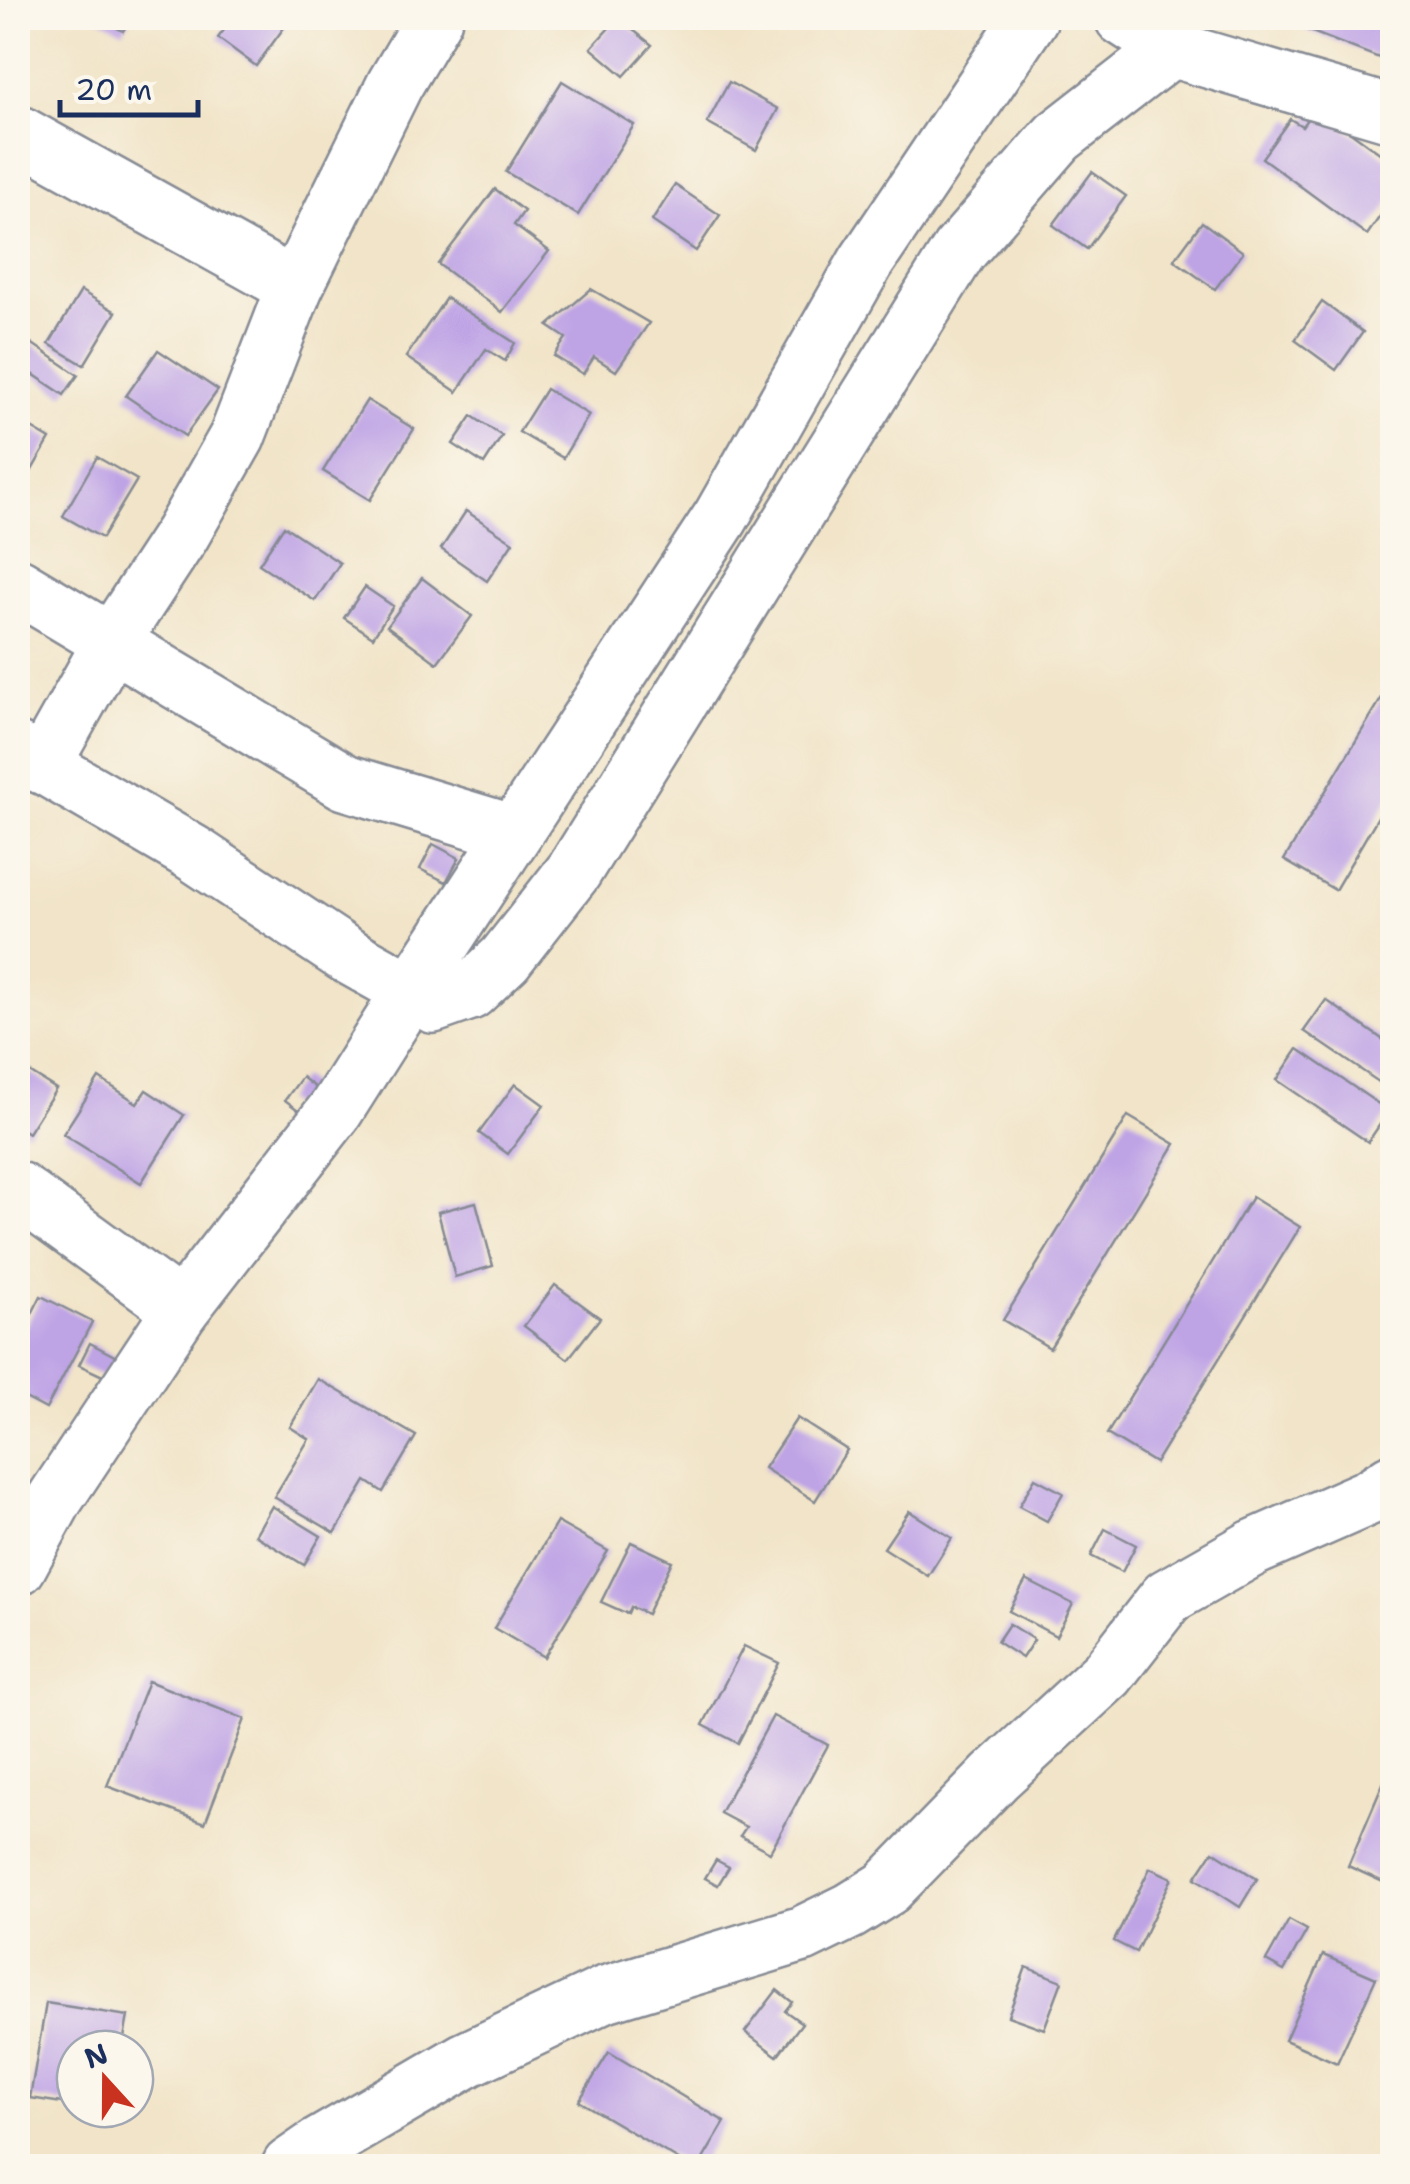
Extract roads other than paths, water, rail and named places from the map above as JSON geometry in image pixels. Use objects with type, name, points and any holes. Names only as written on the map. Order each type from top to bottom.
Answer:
[{"type":"street","points":[[434,18],[395,84],[295,287],[236,437],[182,534],[30,758],[193,853],[345,954],[433,1005],[470,992],[505,959],[574,871],[958,251],[1058,137],[1171,49]]},
{"type":"street","points":[[18,1567],[36,1487],[336,1110],[721,517],[866,262],[1030,18]]},
{"type":"street","points":[[1122,18],[1171,49],[1392,114]]},
{"type":"street","points":[[18,134],[295,287]]},
{"type":"street","points":[[18,586],[345,782],[514,832]]},
{"type":"street","points":[[18,1190],[181,1309]]},
{"type":"street","points":[[290,2166],[466,2060],[605,1994],[804,1934],[850,1911],[887,1888],[994,1777],[1107,1674],[1167,1598],[1253,1548],[1369,1497],[1392,1482]]}]
